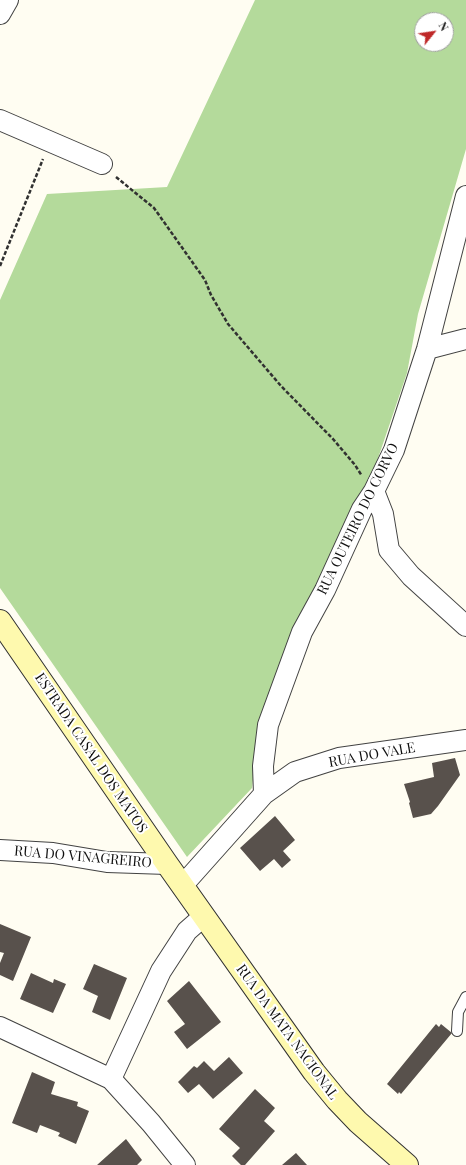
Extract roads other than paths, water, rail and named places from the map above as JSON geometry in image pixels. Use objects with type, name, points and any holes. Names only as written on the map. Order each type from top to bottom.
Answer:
[{"type":"street","points":[[0,14],[8,0]]},
{"type":"street","points":[[0,120],[102,164]]},
{"type":"street","name":"RUA OUTEIRO DO CORVO","points":[[264,794],[263,766],[268,725],[302,632],[325,590],[362,509],[374,491],[394,450],[426,348],[466,196]]},
{"type":"street","points":[[426,348],[466,339]]},
{"type":"street","points":[[374,491],[383,514],[389,550],[411,576],[466,626]]},
{"type":"street","name":"ESTRADA CASAL DOS MATOS","points":[[0,621],[182,886]]},
{"type":"street","name":"RUA DO VALE","points":[[182,886],[264,794],[295,772],[340,758],[466,740]]},
{"type":"street","name":"RUA DO VINAGREIRO","points":[[0,850],[53,853],[107,862],[167,864]]},
{"type":"street","name":"RUA DA MATA NACIONAL","points":[[182,886],[310,1066],[337,1100],[377,1140],[407,1165]]},
{"type":"street","points":[[111,1079],[161,971],[187,931],[204,916]]},
{"type":"street","points":[[0,1027],[111,1079],[151,1123],[185,1165]]},
{"type":"lane","points":[[456,1030],[458,1012],[466,997]]}]
